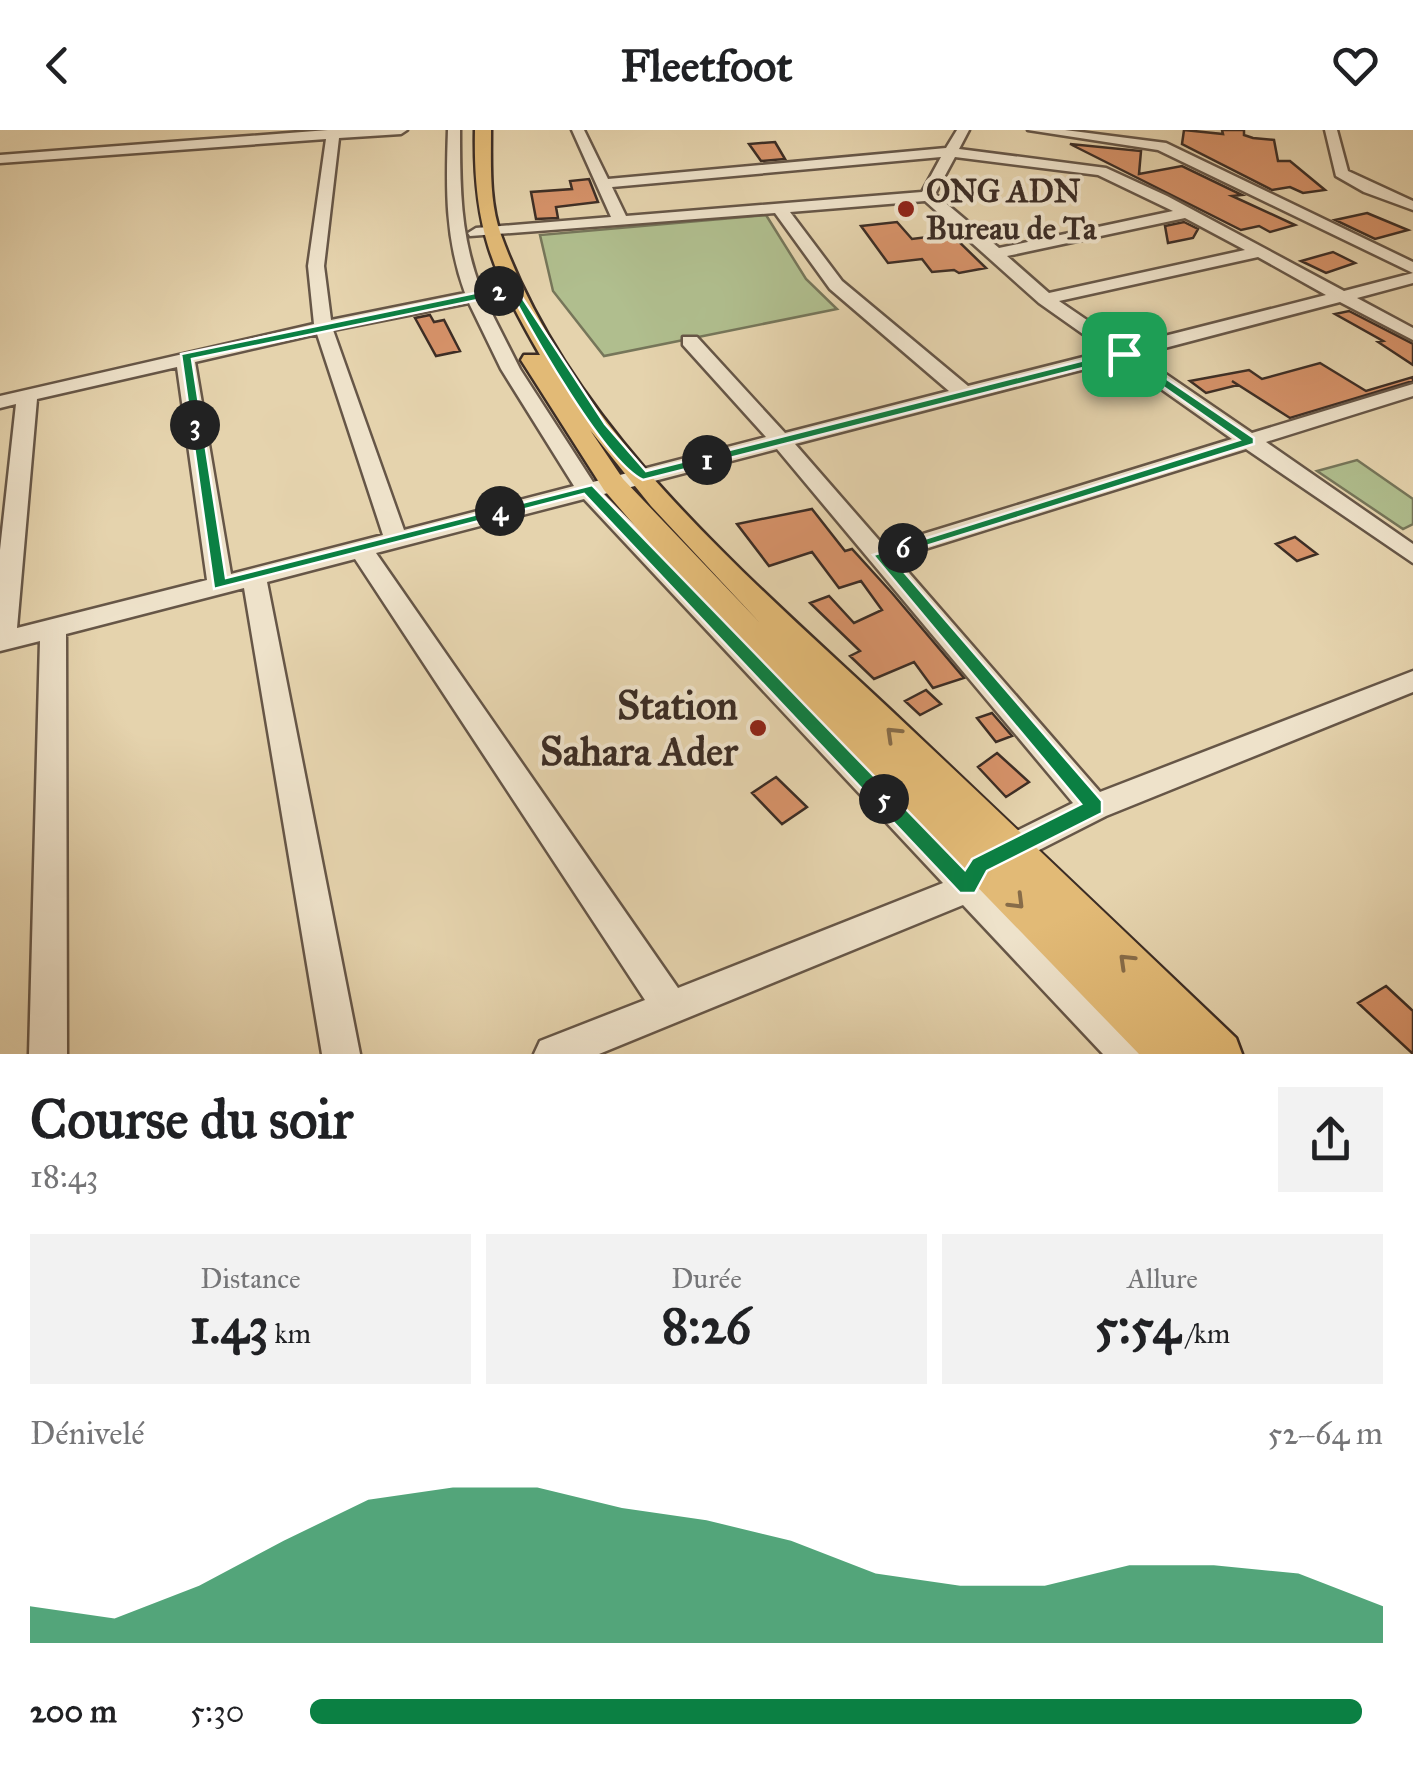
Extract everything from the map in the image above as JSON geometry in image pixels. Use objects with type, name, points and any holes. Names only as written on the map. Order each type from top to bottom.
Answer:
[{"type":"main road","points":[[470,130],[468,180],[495,292],[533,343],[577,434],[615,483],[704,586],[973,876],[1156,1038],[1220,1054]]},
{"type":"main road","points":[[483,130],[483,233]]},
{"type":"main road","points":[[615,483],[727,572],[1011,849],[1156,1038]]},
{"type":"street","points":[[0,159],[401,130]]},
{"type":"street","points":[[454,130],[456,235],[495,292],[536,411],[615,483]]},
{"type":"street","points":[[578,130],[621,222]]},
{"type":"street","points":[[927,196],[962,130]]},
{"type":"street","points":[[1038,130],[1162,138],[1413,268]]},
{"type":"street","points":[[1331,130],[1341,173],[1413,206]]},
{"type":"street","points":[[334,132],[316,266],[323,326],[396,538]]},
{"type":"street","points":[[51,155],[62,142]]},
{"type":"street","points":[[603,184],[951,152],[1101,171],[1413,335]]},
{"type":"street","points":[[483,233],[927,196],[938,201],[1045,299],[1249,441],[1408,545]]},
{"type":"street","points":[[780,209],[836,284],[965,394]]},
{"type":"street","points":[[994,254],[1186,213]]},
{"type":"street","points":[[1045,299],[1260,252]]},
{"type":"street","points":[[27,395],[1,642],[1413,278]]},
{"type":"street","points":[[0,402],[323,326],[495,292]]},
{"type":"street","points":[[690,341],[782,442],[1095,807]]},
{"type":"street","points":[[185,357],[220,585]]},
{"type":"street","points":[[880,555],[1413,390]]},
{"type":"street","points":[[360,548],[670,1007]]},
{"type":"street","points":[[254,576],[340,1054]]},
{"type":"street","points":[[48,1054],[53,628]]},
{"type":"street","points":[[553,1054],[937,903],[1011,849],[1095,807],[1413,681]]},
{"type":"green space","points":[[766,215],[806,279],[837,309],[604,356],[553,291],[540,235]]},
{"type":"green space","points":[[1357,460],[1413,499],[1413,524],[1403,529],[1317,471]]},
{"type":"building","points":[[1184,130],[1223,134],[1222,130],[1244,130],[1244,135],[1253,138],[1274,140],[1278,161],[1290,161],[1325,190],[1272,190],[1182,144]]},
{"type":"building","points":[[775,142],[785,159],[761,161],[749,144]]},
{"type":"building","points":[[1070,144],[1141,151],[1139,174],[1182,166],[1242,195],[1232,196],[1295,225],[1270,232],[1259,226],[1241,230]]},
{"type":"building","points":[[589,179],[598,202],[556,207],[558,218],[536,219],[531,192],[572,189],[570,181]]},
{"type":"building","points":[[1367,213],[1408,230],[1375,239],[1335,220]]},
{"type":"building","points":[[897,222],[912,239],[951,234],[986,268],[932,272],[922,259],[888,263],[861,226]]},
{"type":"building","points":[[1184,222],[1198,229],[1193,238],[1168,243],[1165,226]]},
{"type":"building","points":[[1333,252],[1355,263],[1326,273],[1301,261]]},
{"type":"building","points":[[1349,311],[1413,344],[1413,365],[1378,342],[1383,341],[1335,314]]},
{"type":"building","points":[[430,315],[434,322],[444,320],[460,351],[436,356],[415,318]]},
{"type":"building","points":[[1320,363],[1366,391],[1413,377],[1413,381],[1290,418],[1232,381],[1238,385],[1206,393],[1190,381],[1249,370],[1262,379]]},
{"type":"building","points":[[812,509],[845,551],[852,549],[964,678],[933,688],[914,662],[874,679],[850,656],[860,651],[810,603],[829,596],[854,623],[882,610],[861,581],[839,588],[812,552],[769,566],[737,524]]},
{"type":"building","points":[[1295,537],[1317,554],[1297,561],[1276,544]]},
{"type":"building","points":[[926,690],[941,704],[920,715],[905,701]]},
{"type":"building","points":[[992,713],[1012,736],[996,742],[977,718]]},
{"type":"building","points":[[997,753],[1029,782],[1006,797],[978,767]]},
{"type":"building","points":[[776,777],[807,807],[782,824],[752,793]]},
{"type":"building","points":[[1386,986],[1413,1011],[1413,1054],[1358,1003]]},
{"type":"place","name":"ONG ADN Bureau de Ta","points":[[906,209]]},
{"type":"place","name":"Station Sahara Ader","points":[[758,728]]},
{"type":"route","points":[[514,289],[545,346],[600,427],[643,476],[1124,354],[1249,441],[880,555],[1095,807],[979,865],[967,886],[587,488],[220,585],[185,357],[514,289]]}]
